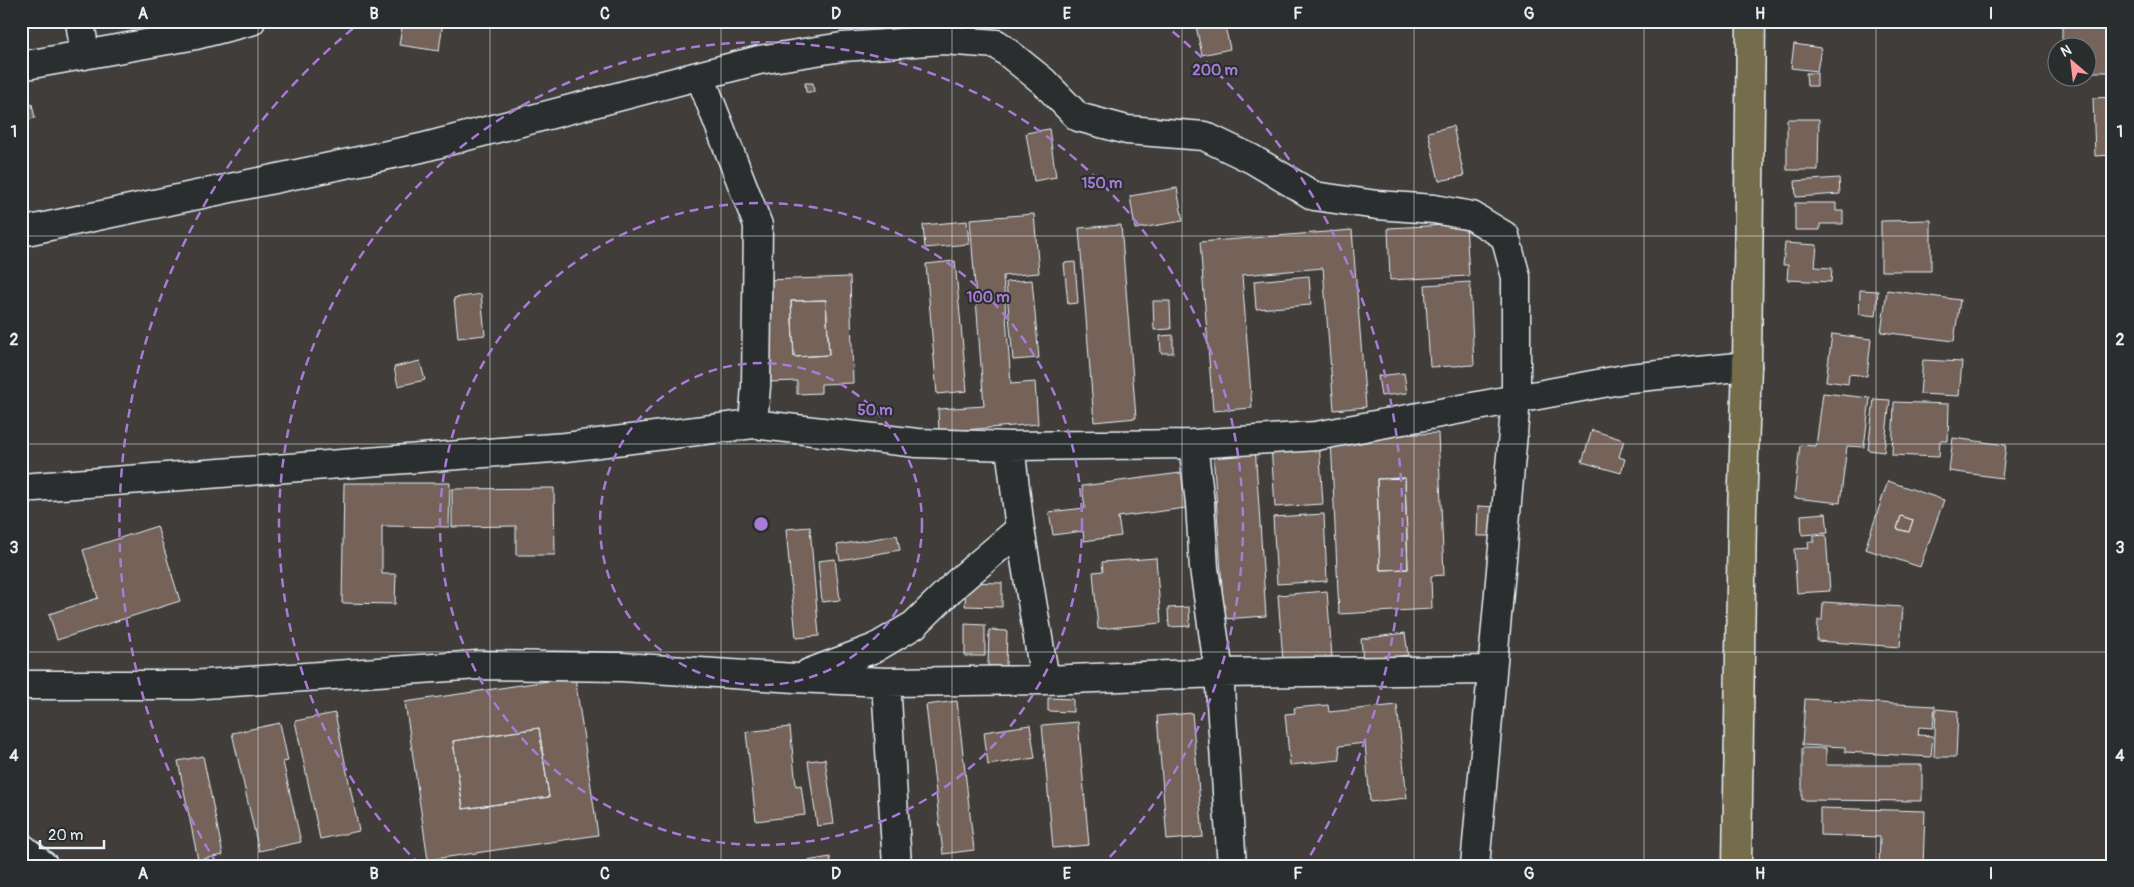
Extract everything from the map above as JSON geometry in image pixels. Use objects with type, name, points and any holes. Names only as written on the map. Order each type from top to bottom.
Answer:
[{"type":"main road","points":[[1738,866],[1751,21]]},
{"type":"street","points":[[80,21],[85,55]]},
{"type":"street","points":[[21,66],[196,35],[250,21]]},
{"type":"street","points":[[21,232],[421,148],[759,60],[842,47],[943,40],[997,44],[1043,81],[1078,117],[1128,130],[1204,136],[1252,159],[1314,196],[1377,205],[1434,209],[1472,216],[1505,236],[1516,277],[1516,399],[1476,866]]},
{"type":"street","points":[[700,76],[758,226],[756,386],[753,424]]},
{"type":"street","points":[[21,488],[557,448],[753,424],[918,443],[1010,446],[1193,444],[1316,436],[1630,378],[1747,366]]},
{"type":"street","points":[[1193,444],[1200,503],[1204,568],[1219,673],[1232,866]]},
{"type":"street","points":[[1010,446],[1020,529],[1045,680]]},
{"type":"street","points":[[795,678],[867,651],[908,629],[958,582],[1020,529]]},
{"type":"street","points":[[21,685],[191,684],[478,665],[622,667],[886,682],[1045,680],[1219,673],[1492,670]]},
{"type":"street","points":[[886,682],[897,866]]},
{"type":"street","points":[[21,847],[44,866]]},
{"type":"building","points":[[403,21],[443,21],[439,51],[399,45]]},
{"type":"building","points":[[1195,21],[1224,21],[1230,49],[1202,55]]},
{"type":"building","points":[[2062,21],[2113,21],[2113,72],[2096,72],[2096,38],[2062,38]]},
{"type":"building","points":[[1794,44],[1821,48],[1817,71],[1791,68]]},
{"type":"building","points":[[1806,73],[1817,73],[1817,86],[1807,86]]},
{"type":"building","points":[[805,83],[813,83],[814,92],[806,92]]},
{"type":"building","points":[[2113,97],[2113,155],[2095,156],[2093,98]]},
{"type":"building","points":[[32,104],[35,118],[21,121],[21,107]]},
{"type":"building","points":[[1787,119],[1819,119],[1818,170],[1787,170]]},
{"type":"building","points":[[1453,126],[1464,176],[1439,181],[1428,132]]},
{"type":"building","points":[[1049,129],[1056,177],[1034,181],[1026,133]]},
{"type":"building","points":[[1839,178],[1840,194],[1796,197],[1795,181]]},
{"type":"building","points":[[1177,188],[1183,221],[1135,229],[1130,196]]},
{"type":"building","points":[[1795,203],[1836,203],[1836,211],[1843,211],[1843,224],[1820,224],[1820,230],[1795,230]]},
{"type":"building","points":[[1034,214],[1039,273],[1003,276],[1011,384],[1035,382],[1038,424],[939,432],[938,409],[984,406],[970,219]]},
{"type":"building","points":[[1931,220],[1931,271],[1881,271],[1881,221]]},
{"type":"building","points":[[967,221],[969,244],[925,248],[923,225]]},
{"type":"building","points":[[1466,224],[1469,276],[1390,280],[1388,228]]},
{"type":"building","points":[[1121,225],[1136,418],[1094,422],[1079,228]]},
{"type":"building","points":[[1352,230],[1366,407],[1334,410],[1323,268],[1242,275],[1252,408],[1213,411],[1200,242]]},
{"type":"building","points":[[1785,243],[1817,245],[1815,267],[1832,268],[1831,282],[1787,280],[1788,265],[1783,265]]},
{"type":"building","points":[[955,261],[967,391],[937,394],[926,264]]},
{"type":"building","points":[[1075,262],[1078,303],[1068,304],[1064,263]]},
{"type":"building","points":[[1309,276],[1311,305],[1256,309],[1254,281]]},
{"type":"building","points":[[850,277],[853,383],[821,384],[821,393],[797,394],[797,381],[769,382],[766,280]],"holes":[[[826,300],[829,355],[794,357],[791,301]]]},
{"type":"building","points":[[1032,280],[1039,358],[1013,360],[1006,282]]},
{"type":"building","points":[[1470,282],[1474,365],[1430,367],[1425,285]]},
{"type":"building","points":[[1860,290],[1878,291],[1876,316],[1859,314]]},
{"type":"building","points":[[1887,290],[1960,300],[1954,341],[1881,332]]},
{"type":"building","points":[[481,294],[485,335],[458,338],[454,298]]},
{"type":"building","points":[[826,300],[829,355],[794,357],[791,301]]},
{"type":"building","points":[[1153,301],[1170,301],[1171,329],[1154,330]]},
{"type":"building","points":[[1832,334],[1871,339],[1867,376],[1849,374],[1848,384],[1826,381]]},
{"type":"building","points":[[1173,335],[1173,353],[1161,353],[1160,336]]},
{"type":"building","points":[[1923,360],[1962,362],[1959,396],[1920,394]]},
{"type":"building","points":[[420,361],[425,380],[398,386],[394,367]]},
{"type":"building","points":[[1404,373],[1407,393],[1381,396],[1378,376]]},
{"type":"building","points":[[1823,393],[1870,398],[1864,447],[1847,446],[1840,503],[1794,498],[1800,445],[1816,446]]},
{"type":"building","points":[[1874,399],[1890,400],[1884,452],[1868,450]]},
{"type":"building","points":[[1894,402],[1949,404],[1948,441],[1940,441],[1939,457],[1892,455]]},
{"type":"building","points":[[1592,430],[1624,440],[1619,457],[1625,459],[1621,473],[1582,462]]},
{"type":"building","points":[[1438,433],[1444,575],[1431,576],[1432,609],[1339,614],[1331,438]],"holes":[[[1405,478],[1408,569],[1380,570],[1377,479]]]},
{"type":"building","points":[[1953,438],[2006,445],[2002,478],[1949,471]]},
{"type":"building","points":[[1319,442],[1323,504],[1275,507],[1271,445]]},
{"type":"building","points":[[1255,446],[1266,616],[1224,619],[1213,449]]},
{"type":"building","points":[[1188,472],[1193,507],[1118,517],[1121,536],[1084,541],[1083,531],[1053,535],[1049,512],[1085,508],[1082,486]]},
{"type":"building","points":[[1405,478],[1408,569],[1380,570],[1377,479]]},
{"type":"building","points":[[1888,481],[1944,500],[1920,567],[1865,549]],"holes":[[[1901,516],[1913,520],[1909,532],[1897,529]]]},
{"type":"building","points":[[344,483],[450,483],[449,527],[382,526],[382,574],[396,574],[395,604],[342,603]]},
{"type":"building","points":[[554,488],[555,555],[516,555],[516,526],[452,527],[452,489]]},
{"type":"building","points":[[1478,506],[1498,507],[1497,536],[1477,536]]},
{"type":"building","points":[[1826,513],[1828,533],[1802,535],[1801,515]]},
{"type":"building","points":[[1324,514],[1327,581],[1277,584],[1273,517]]},
{"type":"building","points":[[1901,516],[1913,520],[1909,532],[1897,529]]},
{"type":"building","points":[[157,526],[180,601],[57,640],[49,614],[98,598],[83,550]]},
{"type":"building","points":[[810,527],[819,636],[796,638],[786,529]]},
{"type":"building","points":[[897,535],[900,550],[840,560],[837,545]]},
{"type":"building","points":[[1826,535],[1830,591],[1797,593],[1794,549],[1809,548],[1808,542],[1814,542],[1813,536]]},
{"type":"building","points":[[1156,558],[1161,623],[1098,629],[1093,572],[1103,571],[1102,562]]},
{"type":"building","points":[[835,559],[840,600],[822,602],[818,561]]},
{"type":"building","points":[[966,582],[1002,583],[1002,607],[965,606]]},
{"type":"building","points":[[1327,591],[1332,657],[1283,661],[1278,595]]},
{"type":"building","points":[[1823,602],[1903,607],[1900,647],[1817,641],[1818,620],[1822,620]]},
{"type":"building","points":[[1189,607],[1190,626],[1169,627],[1168,608]]},
{"type":"building","points":[[965,624],[985,625],[985,656],[965,656]]},
{"type":"building","points":[[989,630],[1007,631],[1006,666],[988,666]]},
{"type":"building","points":[[1405,633],[1408,655],[1363,661],[1361,639]]},
{"type":"building","points":[[575,677],[598,835],[428,860],[405,702]],"holes":[[[539,728],[549,797],[463,809],[453,741]]]},
{"type":"building","points":[[1048,698],[1073,699],[1073,712],[1048,711]]},
{"type":"building","points":[[1805,699],[1935,706],[1933,728],[1919,727],[1918,735],[1933,736],[1931,757],[1845,752],[1845,747],[1802,745]]},
{"type":"building","points":[[957,701],[974,850],[943,854],[926,705]]},
{"type":"building","points":[[1328,705],[1329,712],[1397,705],[1407,798],[1370,802],[1365,743],[1339,746],[1340,760],[1290,765],[1285,714],[1295,713],[1294,708]]},
{"type":"building","points":[[1936,709],[1958,711],[1956,757],[1934,757]]},
{"type":"building","points":[[335,713],[359,831],[320,839],[295,721]]},
{"type":"building","points":[[1192,713],[1203,837],[1167,840],[1157,716]]},
{"type":"building","points":[[1078,722],[1089,845],[1053,848],[1042,725]]},
{"type":"building","points":[[280,723],[288,761],[283,762],[301,842],[259,851],[232,733]]},
{"type":"building","points":[[1030,725],[1035,758],[988,765],[984,732]]},
{"type":"building","points":[[790,727],[796,786],[801,785],[805,815],[756,821],[746,732]]},
{"type":"building","points":[[539,728],[549,797],[463,809],[453,741]]},
{"type":"building","points":[[1802,748],[1826,748],[1826,765],[1922,765],[1922,801],[1802,800]]},
{"type":"building","points":[[203,756],[223,855],[198,860],[178,761]]},
{"type":"building","points":[[825,759],[834,824],[817,826],[808,761]]},
{"type":"building","points":[[1820,808],[1925,811],[1923,866],[1879,866],[1880,837],[1820,835]]},
{"type":"building","points":[[830,857],[831,866],[808,866],[807,861]]}]
